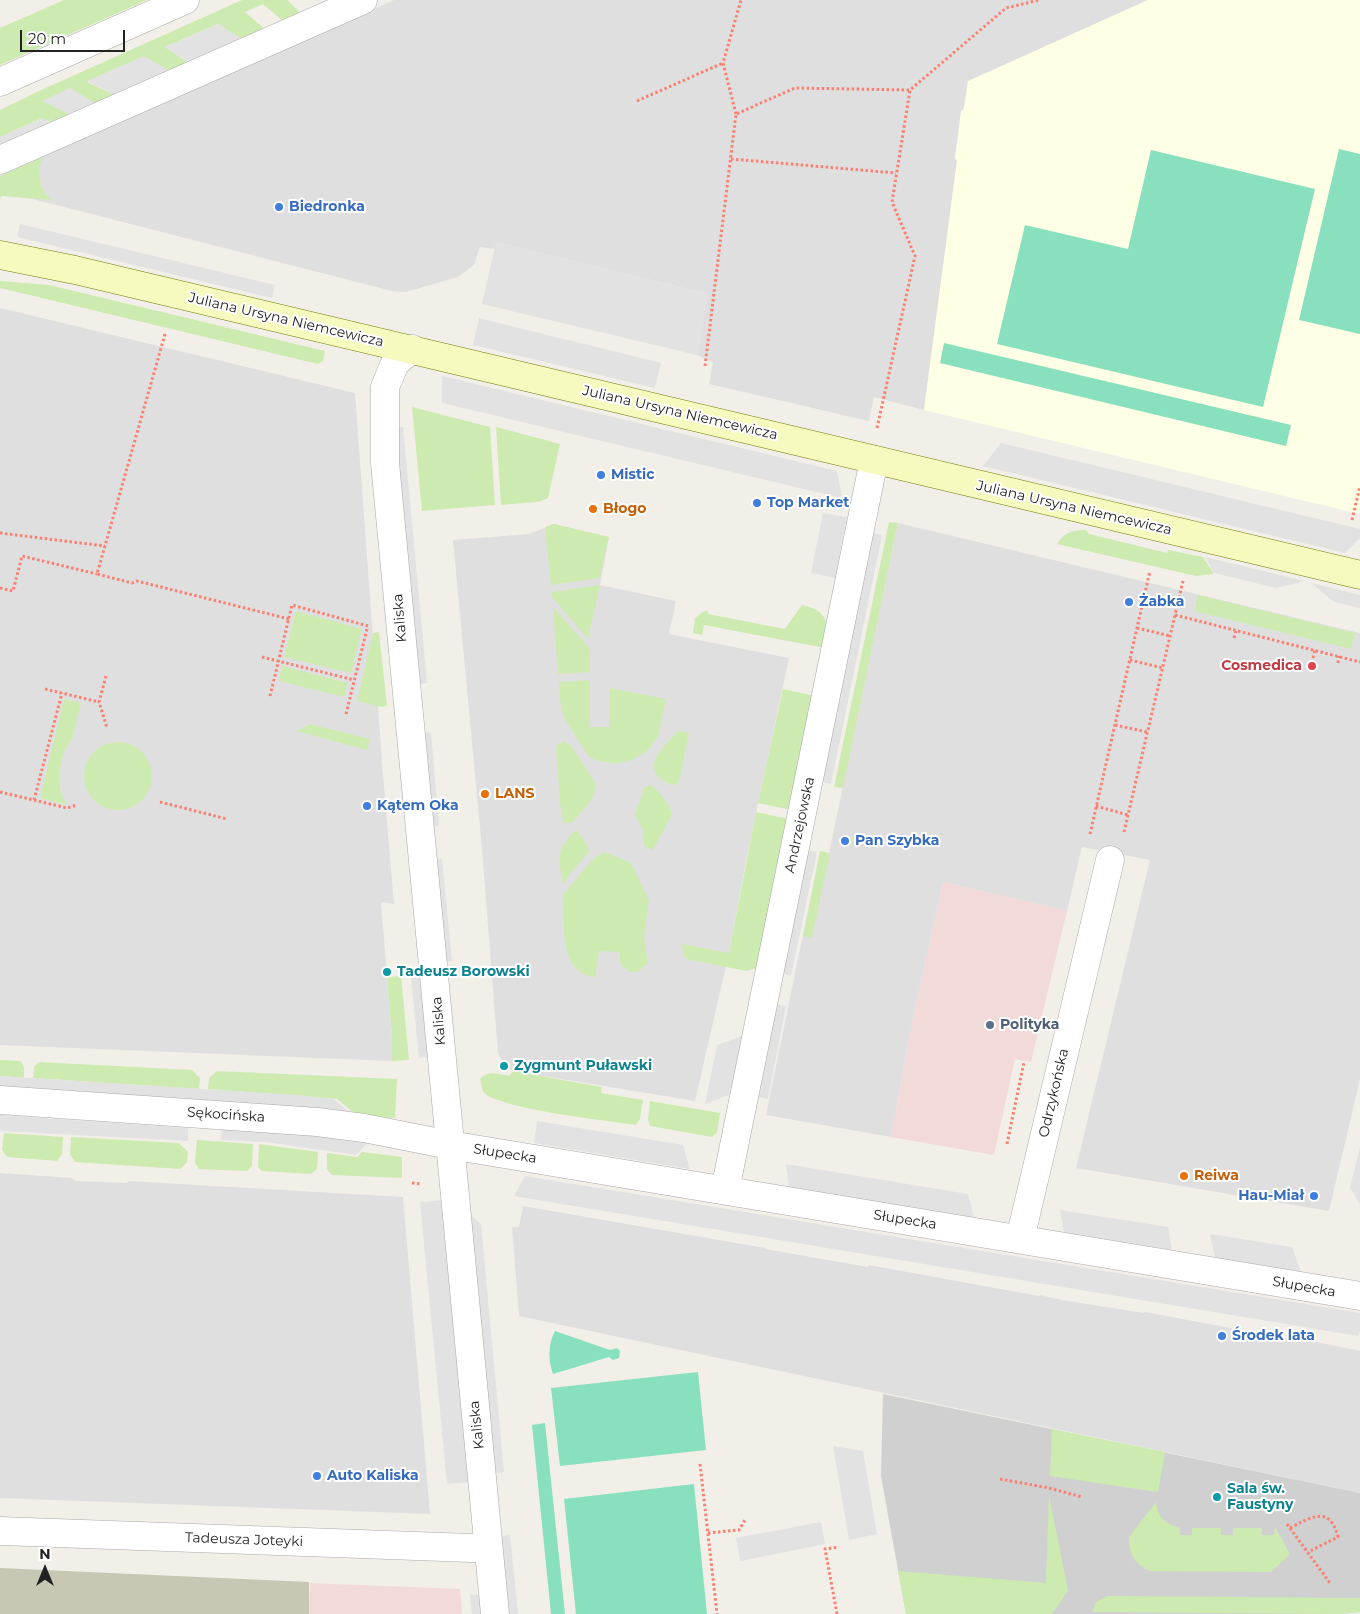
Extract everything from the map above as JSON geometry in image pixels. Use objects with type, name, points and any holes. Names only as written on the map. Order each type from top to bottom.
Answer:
[{"type":"main road","name":"Juliana Ursyna Niemcewicza","points":[[0,255],[75,270],[412,349],[1360,575]]},
{"type":"street","points":[[0,82],[185,0]]},
{"type":"street","points":[[0,160],[363,0]]},
{"type":"street","name":"Kaliska","points":[[412,349],[395,363],[385,387],[385,463],[495,1614]]},
{"type":"street","name":"Andrzejowska","points":[[724,1190],[874,460]]},
{"type":"street","name":"Odrzykońska","points":[[1020,1240],[1116,848]]},
{"type":"street","name":"Sękocińska","points":[[0,1100],[317,1122],[364,1128],[450,1144]]},
{"type":"street","name":"Słupecka","points":[[450,1144],[1360,1295]]},
{"type":"street","name":"Tadeusza Joteyki","points":[[0,1531],[471,1548],[488,1547]]},
{"type":"path","points":[[705,366],[736,114],[724,63],[741,0]]},
{"type":"path","points":[[876,432],[915,256],[892,202],[910,90],[1006,8],[1039,0]]},
{"type":"path","points":[[638,101],[724,63]]},
{"type":"path","points":[[736,114],[795,88],[910,90]]},
{"type":"path","points":[[731,159],[896,174]]},
{"type":"path","points":[[97,574],[165,334]]},
{"type":"path","points":[[1352,520],[1360,486]]},
{"type":"path","points":[[0,533],[105,546]]},
{"type":"path","points":[[0,588],[13,591],[22,556],[132,583],[138,581],[289,619]]},
{"type":"path","points":[[1089,837],[1150,571]]},
{"type":"path","points":[[1116,848],[1128,815],[1183,581]]},
{"type":"path","points":[[270,696],[292,605],[365,626],[346,714]]},
{"type":"path","points":[[1175,615],[1360,662]]},
{"type":"path","points":[[1137,628],[1170,636]]},
{"type":"path","points":[[1234,638],[1236,631]]},
{"type":"path","points":[[1313,658],[1315,650]]},
{"type":"path","points":[[1338,663],[1339,656]]},
{"type":"path","points":[[262,657],[354,680]]},
{"type":"path","points":[[1130,660],[1163,668]]},
{"type":"path","points":[[106,676],[99,702],[107,728]]},
{"type":"path","points":[[45,689],[99,702]]},
{"type":"path","points":[[34,800],[62,693]]},
{"type":"path","points":[[1115,725],[1148,732]]},
{"type":"path","points":[[0,792],[67,808],[77,805]]},
{"type":"path","points":[[160,802],[227,819]]},
{"type":"path","points":[[1096,806],[1128,815]]},
{"type":"path","points":[[1007,1145],[1024,1062]]},
{"type":"path","points":[[1022,1070],[1029,1068]]},
{"type":"path","points":[[700,1464],[717,1614]]},
{"type":"path","points":[[1000,1479],[1049,1488],[1082,1497]]},
{"type":"path","points":[[1290,1528],[1318,1516],[1328,1518],[1333,1522],[1338,1537],[1308,1552]]},
{"type":"path","points":[[708,1533],[739,1530],[746,1518]]},
{"type":"path","points":[[1287,1524],[1330,1584]]},
{"type":"path","points":[[837,1614],[825,1549],[839,1547]]},
{"type":"shaded area","points":[[394,0],[1148,0],[968,82],[955,158],[957,161],[924,410],[874,397],[869,421],[709,384],[713,362],[697,355],[708,294],[496,242],[495,249],[480,247],[474,265],[458,277],[406,292],[392,291],[21,196],[42,156]]},
{"type":"shaded area","points":[[1148,0],[1360,0],[1360,514],[924,410],[957,161],[955,158],[961,111],[964,109],[968,81]]},
{"type":"shaded area","points":[[218,24],[243,40],[190,64],[165,47]]},
{"type":"shaded area","points":[[144,56],[171,72],[117,96],[87,81]]},
{"type":"shaded area","points":[[70,88],[98,105],[73,116],[42,101]]},
{"type":"shaded area","points":[[42,118],[54,124],[0,148],[0,137]]},
{"type":"shaded area","points":[[20,224],[275,285],[272,298],[17,237]]},
{"type":"shaded area","points":[[496,242],[708,294],[697,355],[482,304]]},
{"type":"shaded area","points":[[0,308],[355,393],[394,904],[381,902],[392,1038],[392,1061],[0,1045]]},
{"type":"shaded area","points":[[479,318],[661,363],[655,388],[473,345]]},
{"type":"shaded area","points":[[442,376],[837,471],[842,498],[442,403]]},
{"type":"shaded area","points":[[403,427],[427,683],[416,684],[392,428]]},
{"type":"shaded area","points":[[1001,443],[1360,529],[1360,538],[1345,553],[983,466]]},
{"type":"shaded area","points":[[823,513],[847,517],[835,578],[811,573]]},
{"type":"shaded area","points":[[898,523],[1360,633],[1360,1079],[1329,1211],[1076,1168],[1150,860],[1082,847],[1067,911],[943,882],[911,1028],[891,1137],[766,1115],[807,915],[816,915]]},
{"type":"shaded area","points":[[554,524],[609,537],[600,585],[676,601],[669,634],[789,658],[747,856],[729,953],[695,1101],[513,1071],[505,1067],[498,1053],[482,849],[453,540],[529,534]]},
{"type":"shaded area","points":[[869,533],[882,535],[831,784],[818,781]]},
{"type":"shaded area","points":[[1205,557],[1305,581],[1276,588],[1214,573]]},
{"type":"shaded area","points":[[1311,583],[1360,595],[1360,608],[1334,602]]},
{"type":"shaded area","points":[[431,732],[439,826],[430,827],[421,733]]},
{"type":"shaded area","points":[[804,849],[817,852],[791,976],[779,973]]},
{"type":"shaded area","points":[[442,859],[452,961],[443,962],[433,860]]},
{"type":"shaded area","name":"Polityka","points":[[943,882],[1067,911],[1031,1062],[1015,1059],[994,1155],[891,1137],[911,1028]]},
{"type":"shaded area","points":[[422,976],[430,1057],[419,1058],[411,978]]},
{"type":"shaded area","points":[[773,1004],[786,1006],[768,1099],[755,1096]]},
{"type":"shaded area","points":[[745,1035],[734,1093],[705,1104],[717,1045]]},
{"type":"shaded area","points":[[0,1076],[334,1099],[353,1115],[0,1089]]},
{"type":"shaded area","points":[[0,1115],[188,1128],[188,1141],[0,1131]]},
{"type":"shaded area","points":[[537,1121],[683,1145],[690,1169],[534,1143]]},
{"type":"shaded area","points":[[222,1126],[370,1140],[356,1155],[266,1142],[221,1140]]},
{"type":"shaded area","points":[[1360,1147],[1360,1205],[1350,1187]]},
{"type":"shaded area","points":[[786,1164],[968,1194],[974,1218],[789,1187]]},
{"type":"shaded area","points":[[0,1173],[72,1178],[76,1181],[127,1183],[128,1181],[403,1197],[430,1514],[0,1498]]},
{"type":"shaded area","points":[[525,1176],[1360,1313],[1360,1331],[1358,1336],[514,1196]]},
{"type":"shaded area","points":[[445,1200],[471,1482],[447,1484],[420,1202]]},
{"type":"shaded area","points":[[523,1206],[1062,1300],[1145,1312],[1287,1338],[1288,1336],[1360,1351],[1360,1493],[519,1316],[512,1227],[519,1227]]},
{"type":"shaded area","points":[[1060,1210],[1168,1227],[1172,1250],[1064,1232]]},
{"type":"shaded area","points":[[470,1214],[481,1224],[504,1472],[495,1473]]},
{"type":"shaded area","points":[[1210,1234],[1292,1247],[1301,1272],[1215,1258]]},
{"type":"shaded area","points":[[883,1394],[1360,1493],[1360,1612],[1341,1614],[906,1614],[881,1476]]},
{"type":"shaded area","points":[[833,1446],[863,1451],[877,1534],[849,1540]]},
{"type":"shaded area","points":[[821,1522],[825,1544],[740,1561],[736,1538]]},
{"type":"shaded area","points":[[510,1535],[518,1614],[507,1614],[500,1536]]},
{"type":"shaded area","points":[[0,1568],[309,1582],[309,1614],[0,1614]]},
{"type":"shaded area","points":[[310,1583],[460,1589],[462,1614],[309,1614]]},
{"type":"shaded area","points":[[481,1594],[483,1614],[472,1614],[470,1595]]},
{"type":"green space","points":[[64,0],[147,0],[0,65],[0,28]]},
{"type":"green space","points":[[242,0],[287,0],[302,14],[284,22],[263,4],[245,12],[266,30],[243,40],[218,24],[165,47],[190,64],[171,72],[87,82],[117,96],[54,124],[42,118],[0,137],[0,110]]},
{"type":"green space","points":[[1339,149],[1360,154],[1360,334],[1299,320]]},
{"type":"green space","points":[[1151,150],[1315,189],[1263,407],[997,344],[1025,225],[1128,249]]},
{"type":"green space","points":[[43,157],[39,174],[40,180],[41,185],[51,200],[1,196],[0,200],[0,176]]},
{"type":"green space","points":[[0,281],[49,285],[325,351],[323,361],[318,364],[0,288]]},
{"type":"green space","points":[[944,343],[1291,425],[1286,446],[940,363]]},
{"type":"green space","points":[[412,407],[490,427],[495,505],[422,511]]},
{"type":"green space","points":[[496,427],[560,444],[548,498],[538,502],[501,505]]},
{"type":"green space","points":[[889,522],[898,523],[843,788],[834,787]]},
{"type":"green space","points":[[554,524],[609,537],[600,578],[551,585],[545,527]]},
{"type":"green space","points":[[1086,530],[1089,534],[1167,553],[1168,550],[1203,557],[1214,574],[1196,576],[1057,544],[1070,532]]},
{"type":"green space","points":[[600,585],[588,639],[552,597],[552,592]]},
{"type":"green space","points":[[1198,595],[1355,633],[1351,649],[1194,611]]},
{"type":"green space","points":[[802,605],[818,611],[825,619],[827,632],[825,648],[704,625],[702,635],[693,633],[695,618],[704,611],[708,611],[708,614],[785,629]]},
{"type":"green space","points":[[553,607],[590,649],[590,672],[558,674]]},
{"type":"green space","points":[[296,611],[362,629],[351,673],[284,657]]},
{"type":"green space","points":[[379,632],[387,706],[381,707],[357,701],[373,633]]},
{"type":"green space","points":[[282,666],[348,683],[344,697],[279,681]]},
{"type":"green space","points":[[590,680],[590,727],[609,727],[609,688],[666,699],[658,736],[649,749],[632,760],[616,763],[603,762],[591,758],[587,754],[565,719],[561,709],[559,682]]},
{"type":"green space","points":[[783,689],[815,696],[791,810],[758,803]]},
{"type":"green space","points":[[64,699],[81,703],[72,739],[64,752],[59,771],[60,788],[66,805],[40,798]]},
{"type":"green space","points":[[310,724],[370,739],[367,750],[296,731]]},
{"type":"green space","points":[[678,731],[689,733],[679,782],[675,785],[660,779],[653,765],[659,752]]},
{"type":"green space","points":[[564,741],[572,747],[596,784],[593,798],[572,823],[564,823],[561,813],[556,749],[557,745]]},
{"type":"green space","points":[[118,742],[131,745],[142,752],[149,763],[152,776],[149,789],[142,800],[131,807],[118,810],[105,807],[94,800],[87,789],[84,776],[87,763],[94,752],[105,745]]},
{"type":"green space","points":[[649,785],[656,789],[663,797],[672,814],[653,850],[644,846],[643,830],[635,815],[644,788]]},
{"type":"green space","points":[[756,812],[789,819],[761,962],[756,968],[746,971],[686,959],[682,944],[729,953]]},
{"type":"green space","points":[[576,830],[586,842],[589,851],[562,884],[561,849]]},
{"type":"green space","points":[[820,851],[830,853],[812,938],[803,936]]},
{"type":"green space","points":[[605,852],[631,863],[649,900],[644,938],[648,963],[637,972],[629,972],[621,965],[619,952],[599,951],[595,977],[583,974],[575,967],[569,957],[564,933],[563,895],[595,857]]},
{"type":"green space","points":[[401,976],[409,1060],[392,1061],[387,977]]},
{"type":"green space","points":[[0,1060],[21,1061],[24,1067],[24,1078],[0,1076]]},
{"type":"green space","points":[[39,1062],[192,1070],[200,1078],[199,1089],[33,1078],[34,1067]]},
{"type":"green space","points":[[217,1071],[397,1079],[395,1118],[358,1116],[337,1099],[208,1089],[209,1078]]},
{"type":"green space","points":[[513,1071],[602,1087],[601,1093],[643,1100],[640,1119],[636,1125],[555,1113],[511,1104],[483,1092],[480,1079],[483,1076],[493,1073],[509,1076]]},
{"type":"green space","points":[[650,1101],[720,1113],[717,1133],[712,1137],[650,1126],[648,1120]]},
{"type":"green space","points":[[4,1133],[63,1137],[62,1154],[57,1161],[7,1157],[2,1150]]},
{"type":"green space","points":[[71,1137],[179,1143],[188,1152],[187,1162],[180,1169],[75,1162],[70,1154]]},
{"type":"green space","points":[[197,1140],[253,1144],[252,1166],[247,1171],[199,1169],[195,1163]]},
{"type":"green space","points":[[259,1144],[318,1152],[317,1169],[311,1174],[262,1171],[258,1167]]},
{"type":"green space","points":[[362,1152],[402,1157],[402,1178],[332,1175],[327,1169],[327,1153],[357,1157]]},
{"type":"green space","points":[[555,1331],[610,1350],[617,1348],[620,1351],[619,1358],[613,1360],[609,1357],[553,1374],[550,1352],[551,1341]]},
{"type":"green space","points":[[698,1372],[706,1450],[560,1466],[551,1388]]},
{"type":"green space","points":[[545,1423],[565,1614],[551,1614],[532,1425]]},
{"type":"green space","points":[[1052,1429],[1165,1452],[1158,1492],[1050,1476]]},
{"type":"green space","points":[[694,1484],[707,1614],[576,1614],[564,1499]]},
{"type":"green space","points":[[1049,1495],[1068,1591],[1052,1614],[906,1614],[898,1571],[1046,1583]]},
{"type":"green space","points":[[1156,1502],[1161,1516],[1171,1525],[1180,1528],[1180,1535],[1192,1535],[1192,1528],[1221,1528],[1221,1535],[1233,1535],[1233,1528],[1262,1528],[1262,1535],[1274,1535],[1275,1527],[1290,1554],[1271,1572],[1150,1571],[1136,1562],[1131,1553],[1129,1537]]},
{"type":"green space","points":[[1107,1596],[1360,1598],[1360,1612],[1341,1614],[1092,1612],[1096,1602]]},
{"type":"place","name":"Biedronka","points":[[279,207]]},
{"type":"place","name":"Mistic","points":[[601,475]]},
{"type":"place","name":"Top Market","points":[[757,503]]},
{"type":"place","name":"Błogo","points":[[593,509]]},
{"type":"place","name":"Żabka","points":[[1129,602]]},
{"type":"place","name":"Cosmedica","points":[[1312,666]]},
{"type":"place","name":"LANS","points":[[485,794]]},
{"type":"place","name":"Kątem Oka","points":[[367,806]]},
{"type":"place","name":"Pan Szybka","points":[[845,841]]},
{"type":"place","name":"Tadeusz Borowski","points":[[387,972]]},
{"type":"place","name":"Polityka","points":[[990,1025]]},
{"type":"place","name":"Zygmunt Puławski","points":[[504,1066]]},
{"type":"place","name":"Reiwa","points":[[1184,1176]]},
{"type":"place","name":"Hau-Miał","points":[[1314,1196]]},
{"type":"place","name":"Środek lata","points":[[1222,1336]]},
{"type":"place","name":"Auto Kaliska","points":[[317,1476]]},
{"type":"place","name":"Sala św. Faustyny","points":[[1217,1497]]}]
